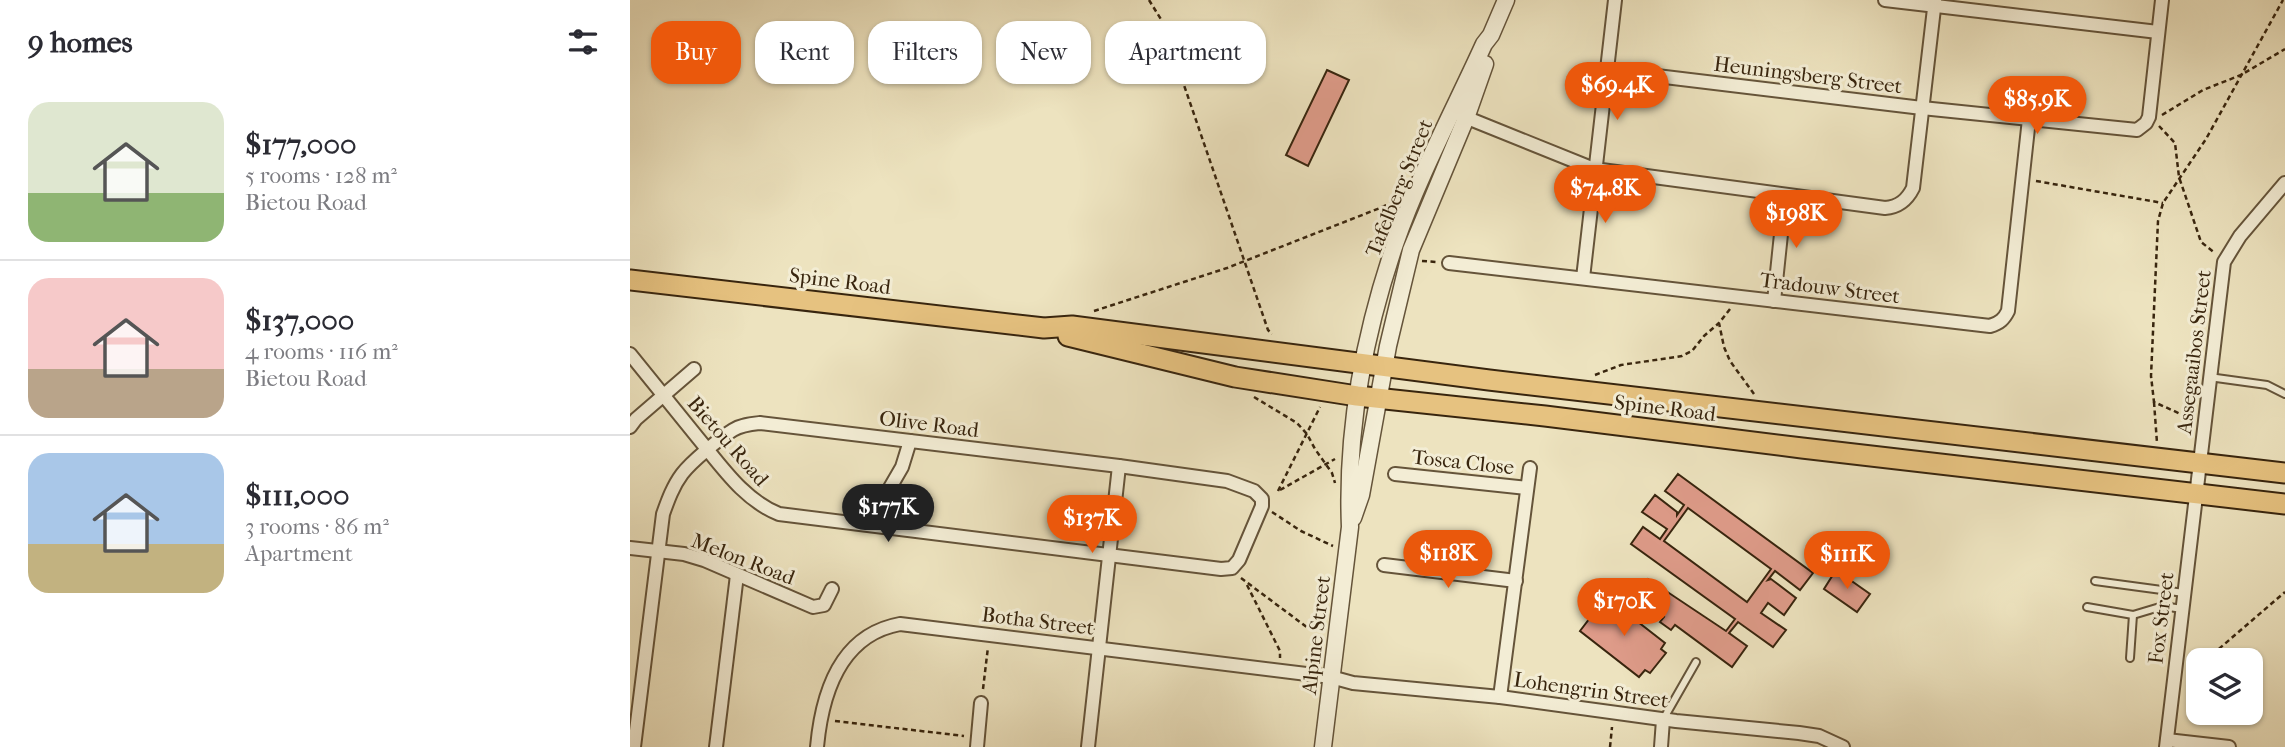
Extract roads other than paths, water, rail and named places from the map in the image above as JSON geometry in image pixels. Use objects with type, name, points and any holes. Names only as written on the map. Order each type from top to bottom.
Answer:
[{"type":"main road","name":"Spine Road","points":[[630,280],[1044,328],[1072,326],[1384,366],[2285,473]]},
{"type":"main road","name":"Spine Road","points":[[1044,328],[1070,337],[1235,377],[1357,396],[2285,504]]},
{"type":"street","name":"Tafelberg Street","points":[[1379,397],[1411,250],[1459,115],[1492,48],[1491,34],[1506,0]]},
{"type":"street","points":[[1583,278],[1615,0]]},
{"type":"street","points":[[1885,0],[1934,3],[2158,32],[2162,0]]},
{"type":"street","points":[[1459,115],[1594,169],[1885,208],[1901,204],[1913,188],[1934,3]]},
{"type":"street","name":"Heuningsberg Street","points":[[1606,70],[2137,130],[2149,117],[2158,32]]},
{"type":"street","name":"Tafelberg Street","points":[[1357,396],[1362,363],[1395,244],[1439,138],[1459,115]]},
{"type":"street","name":"Tradouw Street","points":[[1448,263],[1990,326],[1998,324],[2008,311],[2029,119]]},
{"type":"street","name":"Assegaaibos Street","points":[[2196,494],[2224,262],[2239,236],[2285,183]]},
{"type":"street","points":[[1774,301],[1785,196]]},
{"type":"street","name":"Bietou Road","points":[[630,354],[740,488],[762,507],[796,517],[1109,556]]},
{"type":"street","points":[[630,427],[694,369]]},
{"type":"street","name":"Alpine Street","points":[[1324,747],[1350,527],[1349,493],[1357,396]]},
{"type":"street","name":"Alpine Street","points":[[1350,527],[1361,495],[1379,397]]},
{"type":"street","name":"Olive Road","points":[[634,747],[663,514],[671,491],[684,472],[733,430],[760,423],[1119,466],[1227,481],[1254,491],[1262,503],[1239,560],[1232,568],[1109,556]]},
{"type":"street","points":[[876,525],[880,505],[902,467],[910,441]]},
{"type":"street","points":[[1088,747],[1119,466]]},
{"type":"street","points":[[1500,697],[1530,468]]},
{"type":"street","name":"Tosca Close","points":[[1395,474],[1527,488]]},
{"type":"street","name":"Fox Street","points":[[2166,743],[2196,494]]},
{"type":"street","name":"Melon Road","points":[[630,548],[684,554],[704,560],[813,607],[824,604],[832,589]]},
{"type":"street","points":[[1384,565],[1516,581]]},
{"type":"street","points":[[716,747],[737,575]]},
{"type":"street","name":"Botha Street","points":[[817,747],[819,723],[825,701],[841,665],[855,645],[884,628],[909,625],[1331,677]]},
{"type":"street","name":"Lohengrin Street","points":[[1331,677],[1353,683],[1500,697],[1663,720],[1819,736],[1843,747]]},
{"type":"street","points":[[974,742],[981,703]]},
{"type":"street","points":[[1661,747],[1663,720]]},
{"type":"street","points":[[2166,743],[2229,747]]},
{"type":"lane","points":[[2210,377],[2267,385],[2285,394]]},
{"type":"lane","points":[[2095,581],[2184,593]]},
{"type":"lane","points":[[2087,607],[2133,615],[2163,606],[2182,608]]},
{"type":"lane","points":[[2130,658],[2133,615]]},
{"type":"lane","points":[[1663,720],[1696,662]]}]
